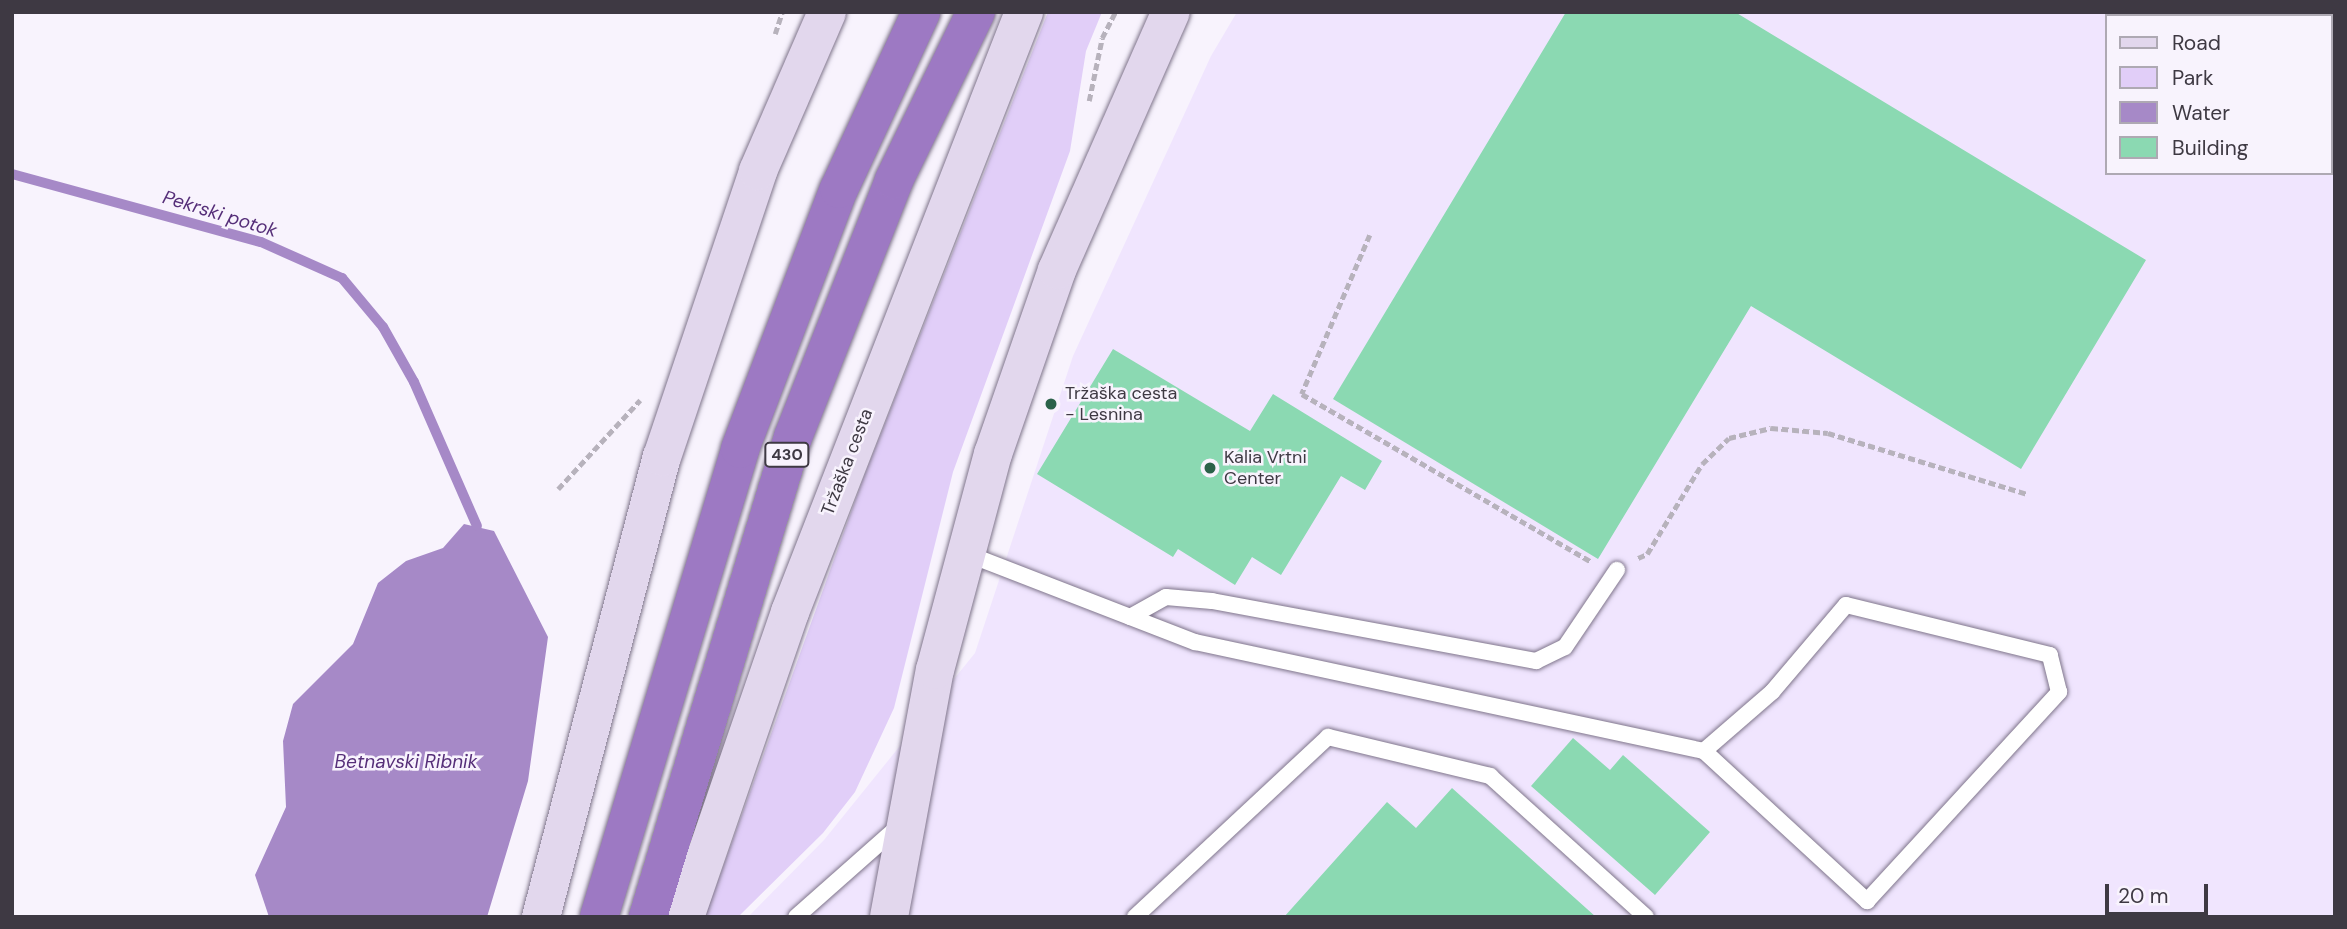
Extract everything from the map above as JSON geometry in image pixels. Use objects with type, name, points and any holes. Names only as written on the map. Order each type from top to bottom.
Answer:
[{"type":"highway","name":"430","points":[[599,917],[740,449],[839,189],[921,12]]},
{"type":"highway","name":"430","points":[[648,917],[797,425],[894,180],[976,12]]},
{"type":"main road","points":[[541,917],[662,457],[758,171],[827,12]]},
{"type":"main road","name":"Tržaška cesta","points":[[685,917],[790,612],[1024,12]]},
{"type":"main road","points":[[889,917],[934,670],[965,553],[1058,270],[1171,12]]},
{"type":"lane","points":[[965,553],[1195,642],[1704,751],[1867,901],[2059,692],[2050,655],[1846,605],[1772,692],[1704,751]]},
{"type":"lane","points":[[1130,617],[1166,597],[1212,601],[1536,661],[1565,647],[1617,570]]},
{"type":"lane","points":[[1135,917],[1328,737],[1490,776],[1646,917]]},
{"type":"lane","points":[[796,917],[906,820]]},
{"type":"path","points":[[1370,235],[1302,394],[1577,557],[1617,570],[1647,554],[1702,464],[1729,438],[1771,428],[1828,433],[2027,494]]},
{"type":"shaded area","points":[[1237,12],[2335,12],[2335,917],[748,917],[824,840],[975,653],[1073,356],[1211,56]]},
{"type":"green space","points":[[1048,12],[1102,12],[1086,51],[1070,151],[953,472],[894,708],[855,792],[823,833],[738,917],[705,917],[863,479]]},
{"type":"water","name":"Betnavski Ribnik","points":[[464,524],[494,531],[548,637],[528,781],[487,917],[269,917],[255,875],[286,807],[283,741],[293,704],[353,644],[378,583],[406,561],[443,548]]},
{"type":"building","points":[[1566,12],[1735,12],[2146,260],[2021,469],[1751,306],[1598,559],[1333,399]]},
{"type":"building","points":[[2177,12],[2252,12],[2252,14]]},
{"type":"building","name":"Kalia Vrtni Center","points":[[1113,349],[1250,431],[1273,394],[1382,461],[1365,490],[1341,476],[1281,575],[1252,557],[1235,585],[1178,549],[1173,557],[1037,474]]},
{"type":"building","points":[[1573,738],[1610,770],[1623,755],[1710,832],[1655,895],[1531,786]]},
{"type":"building","points":[[1452,788],[1596,917],[1284,917],[1387,802],[1416,828]]},
{"type":"waterway","name":"Pekrski potok","points":[[12,174],[261,242],[342,278],[383,327],[414,382],[477,526]]},
{"type":"place","name":"Tržaška cesta - Lesnina","points":[[1051,404]]},
{"type":"place","name":"Kalia Vrtni Center","points":[[1210,468]]}]
